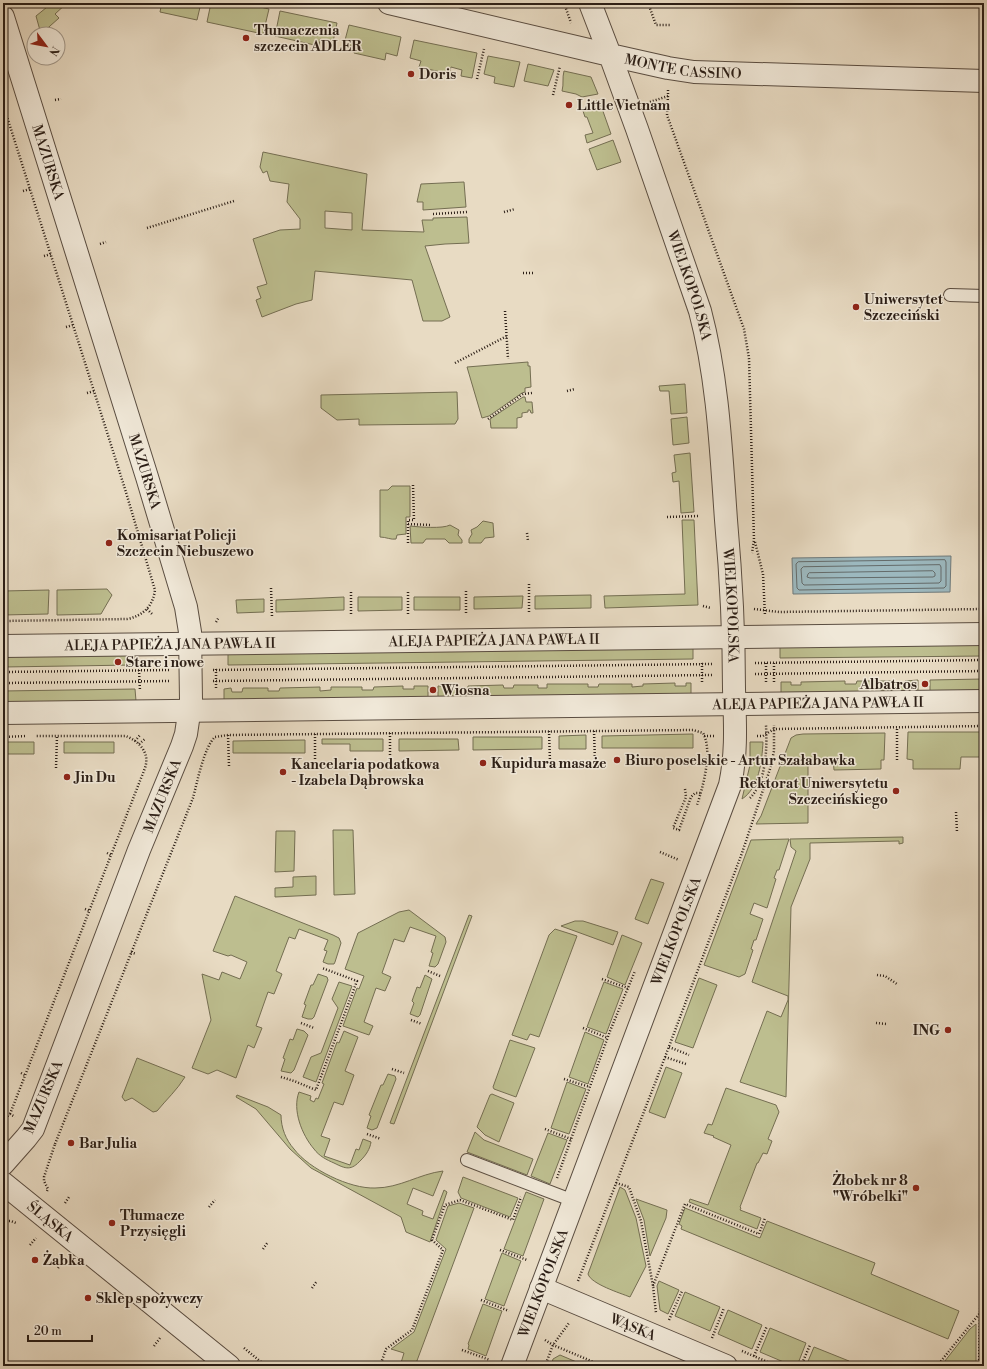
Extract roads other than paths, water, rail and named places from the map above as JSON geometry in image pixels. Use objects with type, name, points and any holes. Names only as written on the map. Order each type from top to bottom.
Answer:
[{"type":"street","name":"MONTE CASSINO","points":[[389,3],[610,56],[694,72],[984,81]]},
{"type":"street","name":"WIELKOPOLSKA","points":[[512,1366],[727,796],[733,770],[735,752],[734,637],[730,564],[713,371],[705,331],[692,285],[590,3]]},
{"type":"street","name":"MAZURSKA","points":[[3,17],[184,599],[189,623],[191,700],[186,734],[182,746],[139,850],[32,1129],[3,1164]]},
{"type":"street","name":"ALEJA PAPIEŻA JANA PAWŁA II","points":[[3,646],[984,634]]},
{"type":"street","name":"ALEJA PAPIEŻA JANA PAWŁA II","points":[[3,712],[984,701]]},
{"type":"street","name":"ŚLĄSKA","points":[[3,1183],[229,1366]]},
{"type":"street","name":"WĄSKA","points":[[541,1288],[726,1366]]},
{"type":"lane","points":[[950,295],[984,296]]},
{"type":"lane","points":[[466,1160],[574,1201]]},
{"type":"water","points":[[951,556],[950,592],[793,594],[792,558]]},
{"type":"place","name":"Tłumaczenia szczecin ADLER","points":[[246,38]]},
{"type":"place","name":"Doris","points":[[411,74]]},
{"type":"place","name":"Little Vietnam","points":[[569,105]]},
{"type":"place","name":"Uniwersytet Szczeciński","points":[[856,307]]},
{"type":"place","name":"Komisariat Policji Szczecin Niebuszewo","points":[[109,543]]},
{"type":"place","name":"Stare i nowe","points":[[118,662]]},
{"type":"place","name":"Albatros","points":[[925,684]]},
{"type":"place","name":"Wiosna","points":[[433,690]]},
{"type":"place","name":"Biuro poselskie - Artur Szałabawka","points":[[617,760]]},
{"type":"place","name":"Kupidura masaże","points":[[483,763]]},
{"type":"place","name":"Kancelaria podatkowa - Izabela Dąbrowska","points":[[283,772]]},
{"type":"place","name":"Jin Du","points":[[67,777]]},
{"type":"place","name":"Rektorat Uniwersytetu Szczecińskiego","points":[[896,791]]},
{"type":"place","name":"ING","points":[[948,1030]]},
{"type":"place","name":"Bar Julia","points":[[71,1143]]},
{"type":"place","name":"Żłobek nr 8 \"Wróbelki\"","points":[[916,1188]]},
{"type":"place","name":"Tłumacze Przysięgli","points":[[112,1223]]},
{"type":"place","name":"Żabka","points":[[35,1260]]},
{"type":"place","name":"Sklep spożywczy","points":[[88,1298]]}]
